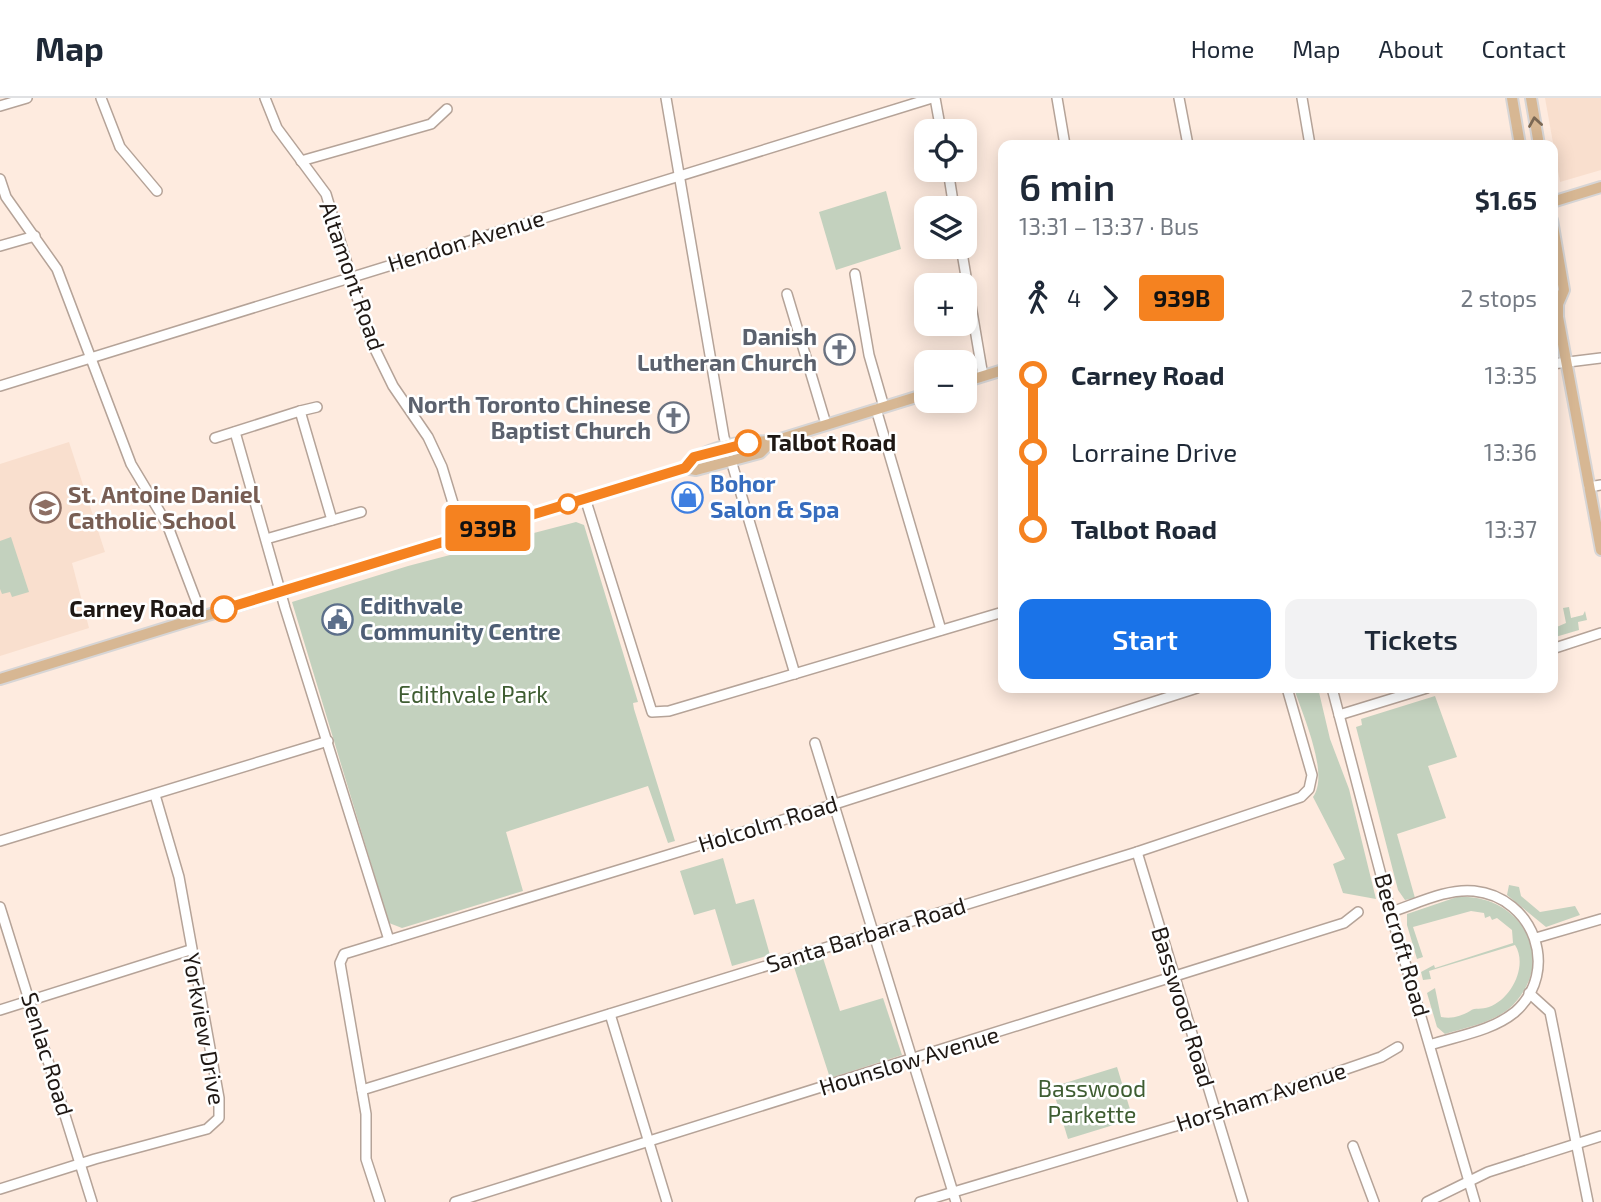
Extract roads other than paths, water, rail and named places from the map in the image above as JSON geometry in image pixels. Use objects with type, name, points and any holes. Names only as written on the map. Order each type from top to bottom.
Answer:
[{"type":"main road","points":[[1512,98],[1519,140]]},
{"type":"main road","points":[[1531,98],[1538,140]]},
{"type":"main road","points":[[1558,200],[1601,187]]},
{"type":"main road","points":[[1558,255],[1564,290],[1558,297]]},
{"type":"main road","points":[[1558,318],[1595,486],[1601,551]]},
{"type":"main road","points":[[977,378],[998,372]]},
{"type":"main road","points":[[685,468],[694,457],[756,440],[771,442],[914,398]]},
{"type":"main road","points":[[0,679],[685,468],[696,470],[760,453],[771,442]]},
{"type":"street","points":[[0,106],[27,98]]},
{"type":"street","points":[[101,98],[120,147],[158,191]]},
{"type":"street","name":"Altamont Road","points":[[265,98],[277,128],[326,194],[369,337],[393,386],[436,453],[463,536]]},
{"type":"street","points":[[666,98],[727,448],[795,674]]},
{"type":"street","points":[[934,98],[938,119]]},
{"type":"street","name":"Hendon Avenue","points":[[0,386],[934,98]]},
{"type":"street","points":[[1057,98],[1064,140]]},
{"type":"street","points":[[1180,98],[1187,140]]},
{"type":"street","points":[[1301,98],[1309,140]]},
{"type":"street","points":[[301,161],[431,124],[447,109]]},
{"type":"street","points":[[0,179],[6,197],[57,270],[131,464],[167,524],[202,616]]},
{"type":"street","points":[[0,246],[34,236]]},
{"type":"street","points":[[963,259],[983,376]]},
{"type":"street","points":[[855,274],[880,408],[940,630]]},
{"type":"street","points":[[787,294],[826,424]]},
{"type":"street","points":[[1558,364],[1601,358]]},
{"type":"street","points":[[215,438],[317,407]]},
{"type":"street","points":[[300,411],[332,520]]},
{"type":"street","points":[[235,432],[281,592],[389,940]]},
{"type":"street","points":[[585,498],[652,712],[669,711],[998,613]]},
{"type":"street","points":[[266,539],[360,512]]},
{"type":"street","points":[[1558,647],[1601,633]]},
{"type":"street","name":"Holcolm Road","points":[[362,1090],[340,958],[344,954],[835,804],[1181,693]]},
{"type":"street","name":"Santa Barbara Road","points":[[362,1090],[1137,852],[1301,797],[1308,789],[1312,775],[1288,693]]},
{"type":"street","name":"Beecroft Road","points":[[1333,693],[1391,912],[1475,1202]]},
{"type":"street","points":[[1339,715],[1411,693]]},
{"type":"street","points":[[0,841],[328,741]]},
{"type":"street","points":[[815,743],[957,1202]]},
{"type":"street","name":"Yorkview Drive","points":[[0,1189],[80,1163],[207,1129],[219,1118],[219,1098],[190,950],[179,877],[155,795]]},
{"type":"street","name":"Basswood Road","points":[[1137,852],[1243,1202]]},
{"type":"street","points":[[1391,912],[1452,893],[1482,892],[1501,899],[1516,909],[1529,923],[1536,938],[1537,971],[1529,993],[1519,1007],[1502,1020],[1430,1045]]},
{"type":"street","name":"Senlac Road","points":[[0,906],[92,1202]]},
{"type":"street","name":"Hounslow Avenue","points":[[455,1202],[1174,979],[1345,923],[1358,912]]},
{"type":"street","points":[[1536,938],[1601,919]]},
{"type":"street","points":[[0,1010],[190,950]]},
{"type":"street","points":[[1529,993],[1550,1012],[1588,1202]]},
{"type":"street","points":[[610,1014],[667,1202]]},
{"type":"street","name":"Horsham Avenue","points":[[920,1202],[1216,1114],[1381,1057],[1398,1047]]},
{"type":"street","points":[[362,1090],[366,1159],[380,1202]]},
{"type":"street","points":[[1427,1202],[1469,1181],[1601,1136]]},
{"type":"street","points":[[1353,1146],[1374,1202]]},
{"type":"place","name":"Danish Lutheran Church","points":[[840,350]]},
{"type":"place","name":"North Toronto Chinese Baptist Church","points":[[674,418]]},
{"type":"place","name":"Talbot Road","points":[[748,443]]},
{"type":"place","name":"Bohor Salon & Spa","points":[[687,497]]},
{"type":"place","name":"St. Antoine Daniel Catholic School","points":[[45,508]]},
{"type":"place","name":"Carney Road","points":[[224,609]]},
{"type":"place","name":"Edithvale Community Centre","points":[[337,619]]},
{"type":"park label","name":"Edithvale Park","points":[[473,695]]},
{"type":"park label","name":"Basswood Parkette","points":[[1092,1102]]}]
